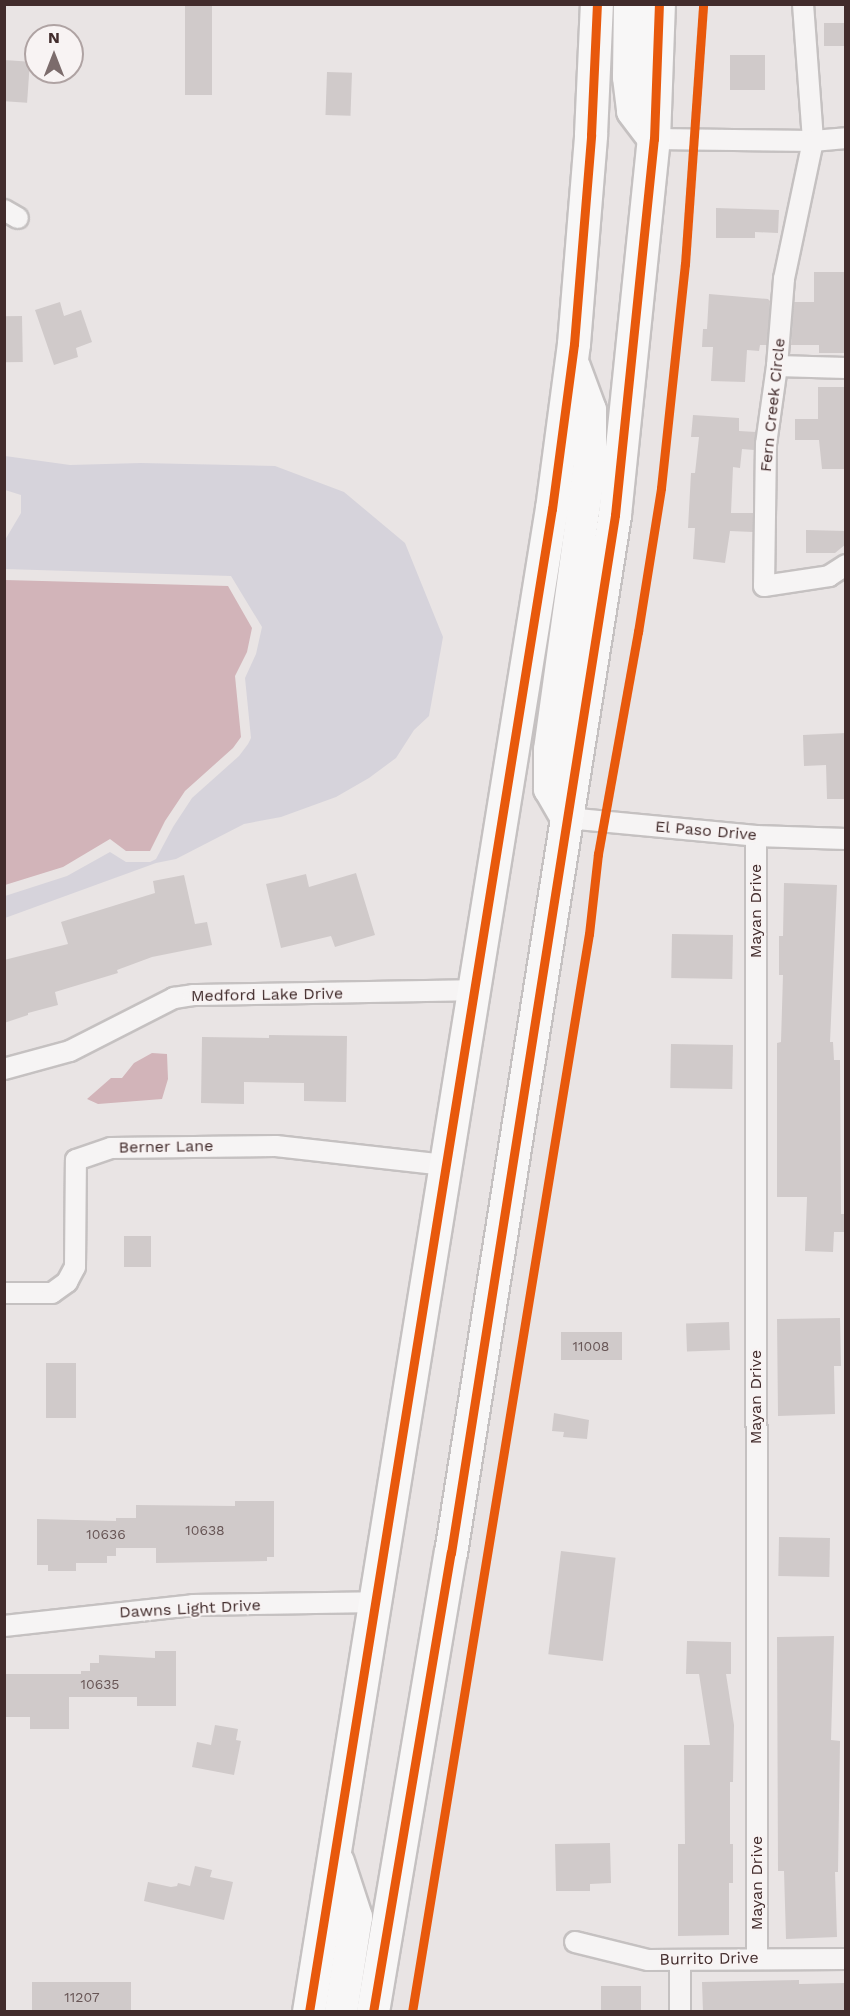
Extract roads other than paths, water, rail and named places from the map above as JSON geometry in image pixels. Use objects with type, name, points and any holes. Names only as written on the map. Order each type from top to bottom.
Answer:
[{"type":"main road","points":[[309,2012],[336,1856],[473,990],[512,768],[552,509],[572,361],[591,135],[597,4]]},
{"type":"main road","points":[[630,4],[628,77],[633,111],[654,139]]},
{"type":"main road","points":[[374,2012],[453,1542],[615,515],[654,139],[659,4]]},
{"type":"main road","points":[[567,818],[550,789],[550,750],[590,463],[590,410],[572,361]]},
{"type":"main road","points":[[336,1856],[356,1917],[340,2012]]},
{"type":"street","name":"Fern Creek Circle","points":[[803,4],[813,141],[784,279],[777,366],[766,444],[764,586],[829,576],[846,565]]},
{"type":"street","points":[[654,139],[813,141],[846,138]]},
{"type":"street","points":[[777,366],[846,368]]},
{"type":"street","name":"El Paso Drive","points":[[567,818],[756,836],[846,839]]},
{"type":"street","name":"Mayan Drive","points":[[756,836],[757,1959]]},
{"type":"street","name":"Medford Lake Drive","points":[[4,1070],[70,1051],[174,999],[193,994],[473,990]]},
{"type":"street","name":"Berner Lane","points":[[4,1293],[52,1293],[67,1282],[75,1267],[76,1160],[111,1148],[276,1146],[445,1165]]},
{"type":"street","name":"Dawns Light Drive","points":[[4,1626],[193,1605],[376,1602]]},
{"type":"street","name":"Burrito Drive","points":[[575,1942],[648,1960],[846,1959]]},
{"type":"street","points":[[680,1960],[680,2012]]}]
